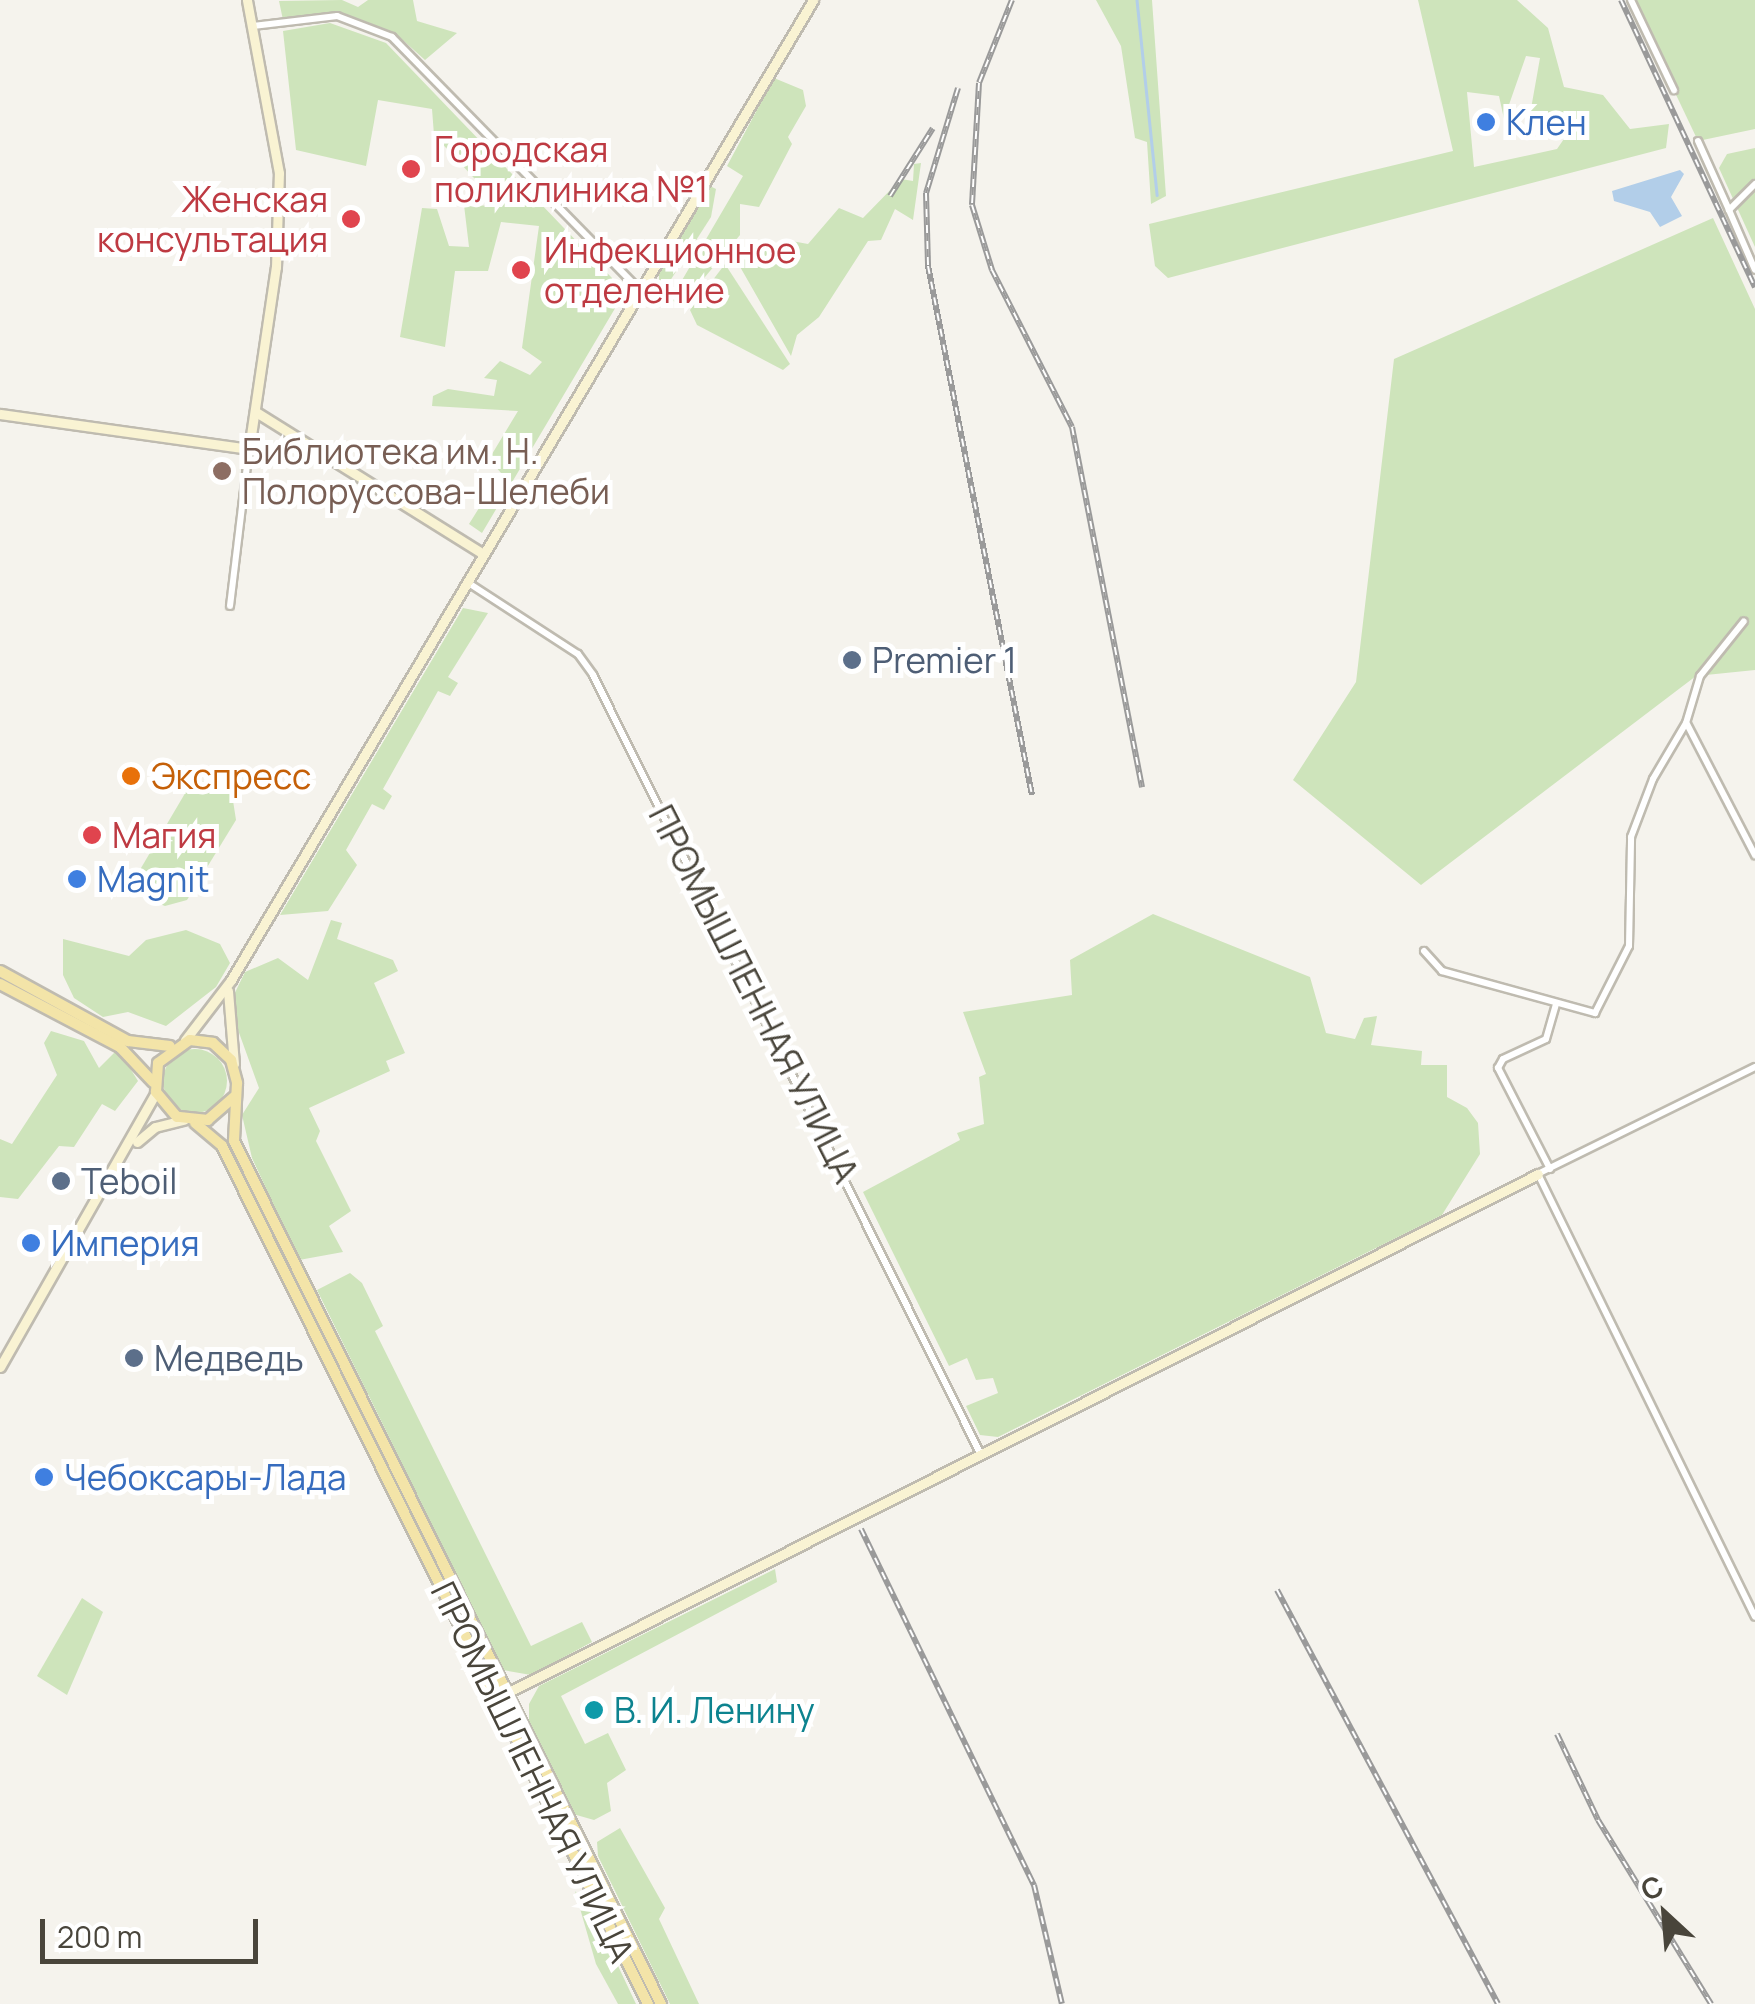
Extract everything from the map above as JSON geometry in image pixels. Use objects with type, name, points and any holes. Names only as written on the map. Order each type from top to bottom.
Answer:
[{"type":"main road","points":[[0,970],[95,1027],[141,1045],[214,1044],[234,1067],[234,1097],[216,1116],[188,1121],[165,1108],[130,1054],[95,1027]]},
{"type":"main road","points":[[0,984],[68,1012]]},
{"type":"main road","points":[[155,1089],[158,1063],[179,1043]]},
{"type":"main road","name":"ПРОМЫШЛЕННАЯ УЛИЦА","points":[[234,1097],[234,1141],[301,1292]]},
{"type":"main road","name":"ПРОМЫШЛЕННАЯ УЛИЦА","points":[[188,1121],[222,1146],[301,1292],[574,1842],[661,2004]]},
{"type":"main road","name":"ПРОМЫШЛЕННАЯ УЛИЦА","points":[[502,1696],[518,1715],[648,2004]]},
{"type":"street","points":[[230,606],[276,268],[279,174],[247,0]]},
{"type":"street","points":[[179,1043],[231,980],[813,0]]},
{"type":"street","points":[[1632,0],[1674,90]]},
{"type":"street","points":[[253,26],[337,16],[392,37],[640,290]]},
{"type":"street","points":[[1698,141],[1755,270]]},
{"type":"street","points":[[1729,210],[1755,184]]},
{"type":"street","points":[[256,412],[484,554]]},
{"type":"street","points":[[0,414],[249,449]]},
{"type":"street","name":"ПРОМЫШЛЕННАЯ УЛИЦА","points":[[466,582],[578,654],[593,675],[982,1456]]},
{"type":"street","points":[[1424,951],[1442,971],[1592,1016],[1630,946],[1631,837],[1653,779],[1686,723],[1700,676],[1744,621]]},
{"type":"street","points":[[1686,723],[1755,855]]},
{"type":"street","points":[[231,980],[224,1006],[234,1067]]},
{"type":"street","points":[[1550,1168],[1498,1068],[1503,1059],[1546,1039],[1556,1005]]},
{"type":"street","name":"ПРОМЫШЛЕННАЯ УЛИЦА","points":[[502,1696],[1755,1066]]},
{"type":"street","points":[[0,1366],[126,1156],[155,1089]]},
{"type":"street","points":[[126,1156],[148,1131],[188,1121]]},
{"type":"street","points":[[1538,1174],[1755,1617]]},
{"type":"street","points":[[518,1715],[524,1684]]},
{"type":"green space","points":[[342,0],[358,7],[368,0],[413,0],[417,21],[457,33],[425,60],[396,34],[334,12],[283,20],[279,1]]},
{"type":"green space","points":[[1096,0],[1152,0],[1166,196],[1151,204],[1147,142],[1135,138],[1121,46]]},
{"type":"green space","points":[[1418,0],[1517,0],[1548,28],[1564,87],[1603,95],[1630,129],[1669,124],[1666,148],[1168,278],[1155,266],[1149,224],[1453,151]],"holes":[[[1526,56],[1540,58],[1529,120],[1575,123],[1557,149],[1474,167],[1467,92],[1499,96],[1504,119]]]},
{"type":"green space","points":[[1631,0],[1755,0],[1755,129],[1698,141]]},
{"type":"green space","points":[[330,23],[386,43],[612,278],[617,305],[482,533],[469,524],[501,473],[489,459],[518,411],[432,406],[433,396],[448,389],[494,396],[497,380],[484,378],[500,361],[530,375],[542,362],[522,348],[539,226],[501,222],[488,271],[455,271],[445,347],[400,337],[422,208],[437,209],[449,246],[469,247],[464,205],[500,206],[434,135],[432,109],[378,100],[366,166],[296,150],[283,31]]},
{"type":"green space","points":[[774,78],[803,90],[806,106],[788,137],[792,144],[759,207],[740,204],[740,235],[680,307],[671,299],[743,176],[727,166]]},
{"type":"green space","points":[[1755,148],[1755,247],[1719,168],[1727,154]]},
{"type":"green space","points":[[921,163],[913,220],[895,209],[881,240],[868,241],[819,317],[797,335],[791,356],[735,258],[753,243],[772,250],[786,240],[808,244],[839,208],[863,218],[901,179],[913,181],[914,164]]},
{"type":"green space","points":[[710,186],[716,189],[711,217],[668,284],[659,281],[659,268]]},
{"type":"green space","points":[[1713,218],[1755,309],[1755,670],[1696,676],[1421,885],[1293,780],[1356,682],[1394,359]]},
{"type":"green space","points":[[725,264],[790,364],[783,370],[697,325],[690,310]]},
{"type":"green space","points":[[463,608],[488,613],[448,677],[458,683],[450,696],[438,691],[383,789],[392,796],[384,810],[372,804],[346,850],[357,865],[328,911],[280,915]]},
{"type":"green space","points":[[208,779],[231,788],[236,820],[187,900],[165,906],[152,901],[143,891],[141,868],[187,790]]},
{"type":"green space","points":[[1153,914],[1310,977],[1326,1033],[1355,1039],[1364,1018],[1377,1016],[1371,1045],[1422,1051],[1421,1065],[1447,1065],[1447,1097],[1467,1108],[1478,1123],[1480,1154],[1442,1215],[998,1437],[980,1435],[966,1406],[998,1393],[993,1378],[976,1380],[967,1358],[949,1366],[863,1192],[960,1140],[957,1133],[984,1124],[979,1077],[986,1074],[963,1012],[1072,995],[1070,960]]},
{"type":"green space","points":[[331,920],[342,923],[337,939],[393,960],[398,971],[374,983],[405,1053],[386,1061],[390,1071],[309,1108],[320,1131],[316,1141],[351,1211],[329,1226],[343,1252],[299,1260],[252,1158],[242,1115],[259,1088],[229,1005],[245,972],[278,958],[308,980]]},
{"type":"green space","points":[[186,930],[220,944],[230,963],[216,987],[166,1026],[128,1012],[103,1017],[74,998],[63,975],[63,939],[129,956],[146,940]]},
{"type":"green space","points":[[51,1031],[84,1041],[99,1068],[118,1049],[138,1081],[115,1111],[102,1104],[74,1147],[59,1146],[18,1199],[0,1197],[0,1139],[12,1144],[57,1075],[44,1043]]},
{"type":"green space","points":[[195,1049],[218,1058],[227,1081],[218,1104],[195,1113],[172,1104],[163,1081],[172,1058]]},
{"type":"green space","points":[[350,1273],[362,1283],[383,1326],[375,1331],[531,1646],[582,1622],[592,1642],[531,1675],[503,1670],[317,1290]]},
{"type":"green space","points":[[775,1569],[777,1582],[561,1696],[585,1744],[608,1733],[626,1770],[607,1783],[611,1811],[594,1820],[573,1814],[529,1721],[529,1704],[539,1686]]},
{"type":"green space","points":[[82,1598],[103,1612],[67,1695],[37,1676]]},
{"type":"green space","points":[[620,1828],[665,1908],[659,1919],[699,2004],[670,2004],[598,1856],[597,1842]]},
{"type":"green space","points":[[575,1891],[594,1915],[636,2004],[618,2004],[596,1964]]},
{"type":"water","points":[[1680,170],[1684,174],[1671,197],[1682,216],[1660,227],[1650,212],[1614,201],[1612,191]]},
{"type":"waterway","points":[[1137,0],[1157,195]]},
{"type":"railway","points":[[1012,0],[979,83],[972,205],[992,270],[1072,427],[1142,787]]},
{"type":"railway","points":[[1621,0],[1755,287]]},
{"type":"railway","points":[[958,88],[926,193],[928,266],[1032,795]]},
{"type":"railway","points":[[890,196],[933,128]]},
{"type":"railway","points":[[861,1529],[1034,1885],[1062,2004]]},
{"type":"railway","points":[[1277,1590],[1498,2004]]},
{"type":"railway","points":[[1557,1734],[1598,1820],[1711,2004]]},
{"type":"place","name":"Клен","points":[[1486,122]]},
{"type":"place","name":"Городская поликлиника №1","points":[[411,169]]},
{"type":"place","name":"Женская консультация","points":[[351,219]]},
{"type":"place","name":"Инфекционное отделение","points":[[521,270]]},
{"type":"place","name":"Библиотека им. Н. Полоруссова-Шелеби","points":[[222,471]]},
{"type":"place","name":"Premier 1","points":[[852,660]]},
{"type":"place","name":"Экспресс","points":[[131,776]]},
{"type":"place","name":"Магия","points":[[92,835]]},
{"type":"place","name":"Magnit","points":[[77,879]]},
{"type":"place","name":"Teboil","points":[[61,1181]]},
{"type":"place","name":"Империя","points":[[31,1243]]},
{"type":"place","name":"Медведь","points":[[134,1358]]},
{"type":"place","name":"Чебоксары-Лада","points":[[44,1477]]},
{"type":"place","name":"В. И. Ленину","points":[[594,1710]]}]
